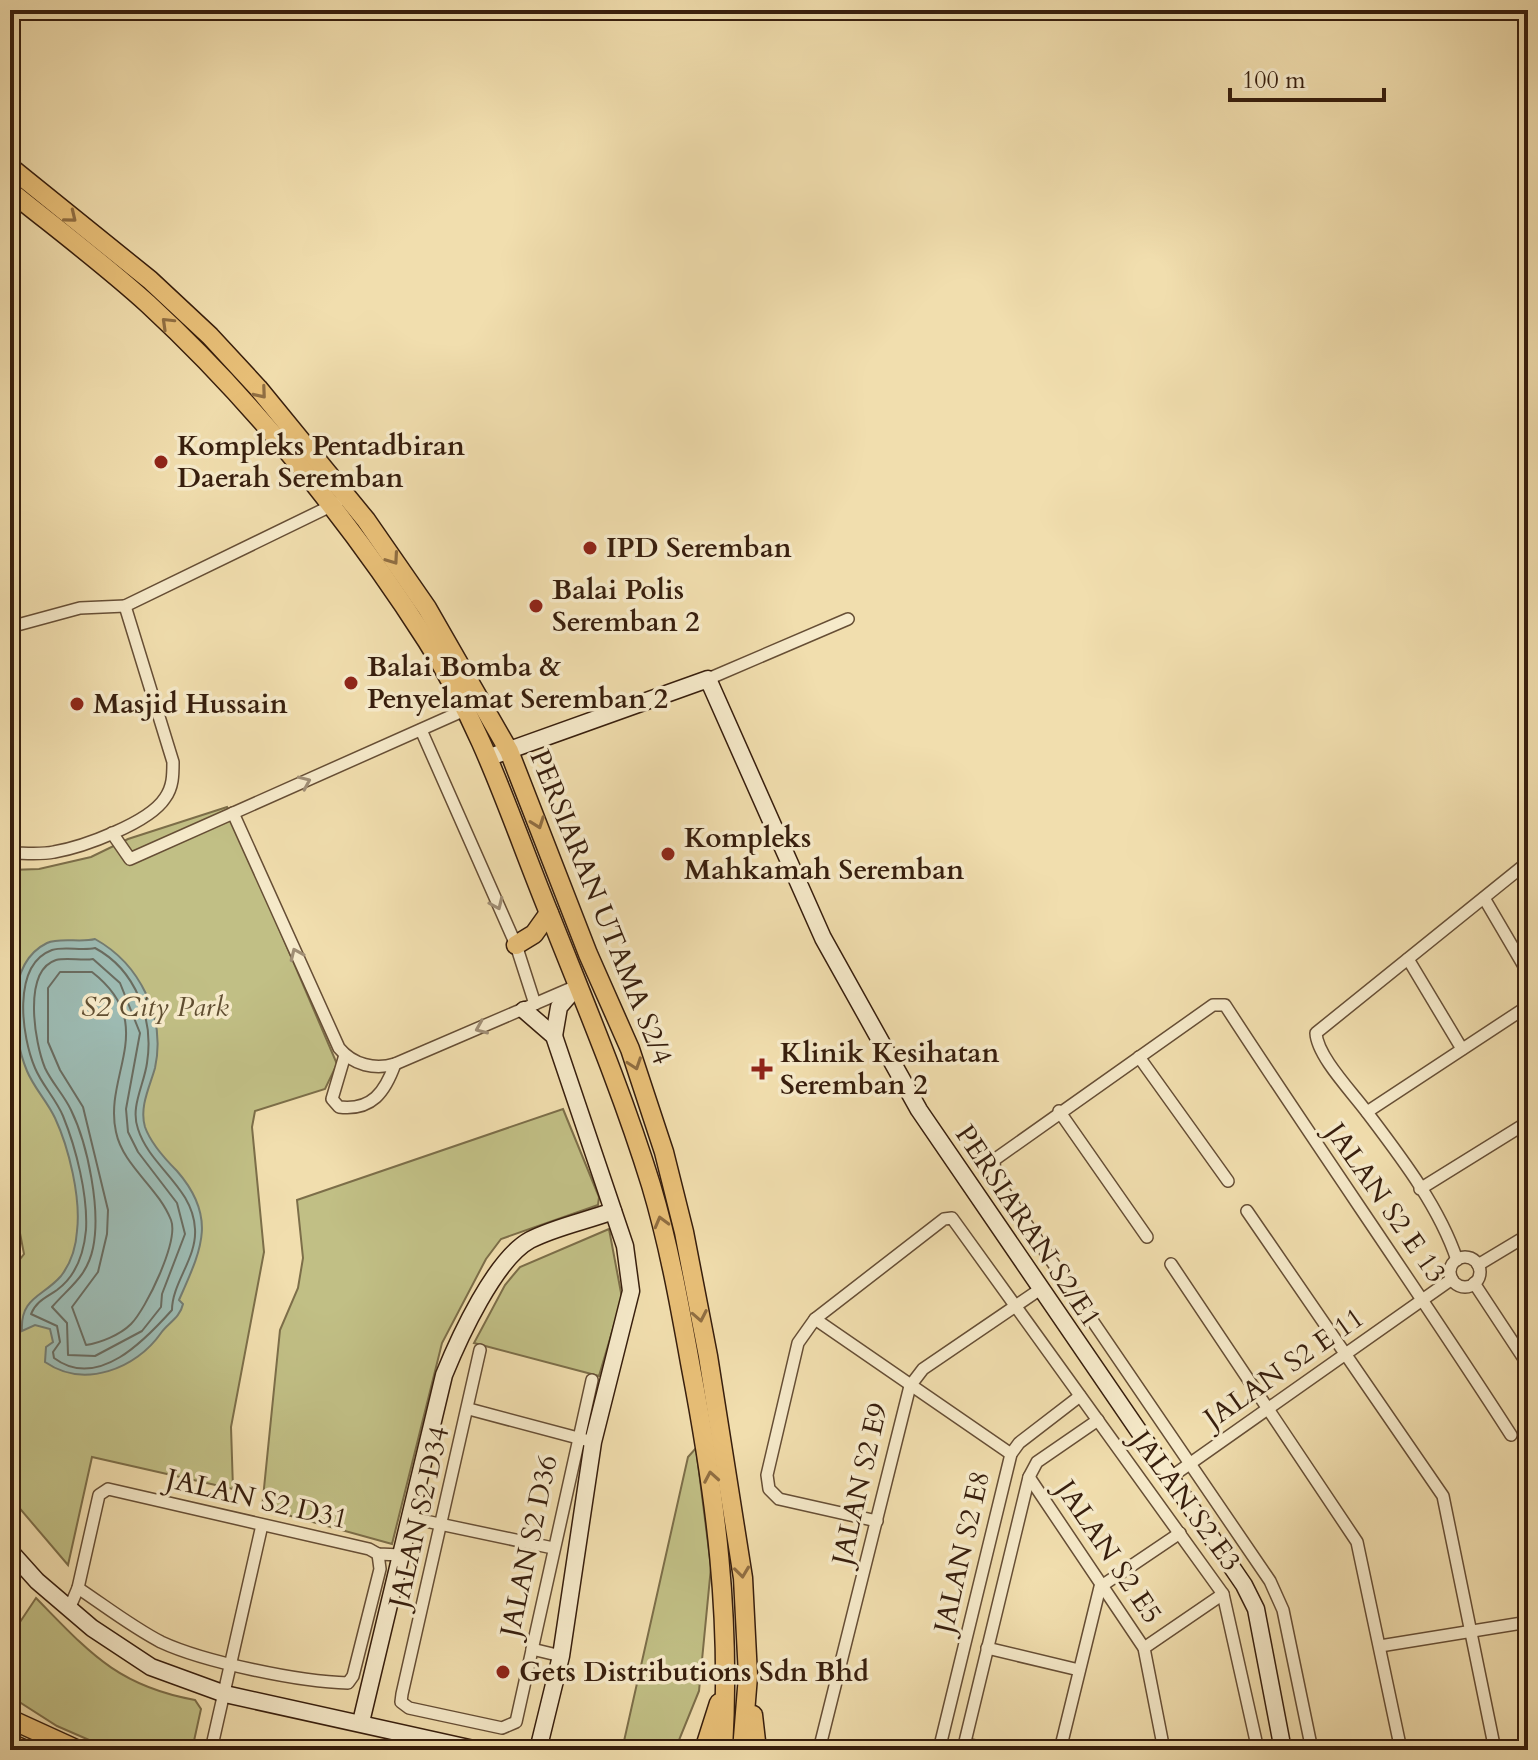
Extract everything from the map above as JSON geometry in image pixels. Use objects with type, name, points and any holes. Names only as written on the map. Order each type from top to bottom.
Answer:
[{"type":"main road","name":"PERSIARAN UTAMA S2/4","points":[[10,167],[150,280],[210,336],[347,496],[509,751],[588,954],[630,1049],[664,1152],[684,1232],[708,1356],[743,1578],[748,1676],[742,1750]]},
{"type":"main road","name":"PERSIARAN UTAMA S2/4","points":[[10,191],[167,323],[225,383],[331,507],[431,631],[490,757],[651,1185],[673,1270],[713,1485],[724,1579],[728,1675],[723,1750]]},
{"type":"main road","points":[[516,945],[534,934],[549,913]]},
{"type":"main road","points":[[578,985],[584,977],[588,954]]},
{"type":"main road","points":[[704,1750],[728,1675]]},
{"type":"main road","points":[[748,1676],[757,1750]]},
{"type":"main road","points":[[14,1721],[78,1750]]},
{"type":"street","points":[[10,627],[80,608],[125,606],[331,507],[347,496]]},
{"type":"street","points":[[10,853],[53,852],[112,833],[160,804],[173,777],[168,740],[125,606]]},
{"type":"street","points":[[490,757],[708,679],[848,619]]},
{"type":"street","name":"PERSIARAN S2/E1","points":[[708,679],[823,938],[919,1110],[1039,1290],[1244,1585],[1256,1609],[1283,1750]]},
{"type":"street","points":[[112,833],[130,859],[467,709]]},
{"type":"street","points":[[421,730],[516,945],[530,1007],[554,1036],[625,1246],[631,1291],[593,1442],[561,1656],[538,1750]]},
{"type":"street","points":[[233,813],[345,1055],[361,1064],[382,1068],[395,1064],[578,985]]},
{"type":"street","points":[[1457,1260],[1447,1230],[1367,1112],[1338,1076],[1316,1033],[1528,862]]},
{"type":"street","points":[[1484,898],[1528,973]]},
{"type":"street","points":[[1408,959],[1462,1049]]},
{"type":"street","points":[[554,1036],[559,1007],[578,985]]},
{"type":"street","name":"JALAN S2 E 13","points":[[1139,1057],[1219,1003],[1225,1005],[1305,1128],[1424,1299],[1511,1435]]},
{"type":"street","points":[[1367,1112],[1528,1006]]},
{"type":"street","points":[[345,1055],[332,1099],[339,1107],[352,1109],[372,1102],[385,1090],[395,1064]]},
{"type":"street","points":[[1228,1181],[1139,1057],[1059,1111],[994,1160],[993,1166],[995,1178],[1192,1462],[1279,1596],[1312,1750]]},
{"type":"street","points":[[1059,1111],[1147,1237]]},
{"type":"street","points":[[1420,1189],[1528,1122]]},
{"type":"street","points":[[361,1722],[444,1375],[455,1348],[502,1266],[530,1240],[613,1211]]},
{"type":"street","points":[[1247,1211],[1443,1496],[1495,1750]]},
{"type":"street","name":"JALAN S2 E3","points":[[815,1319],[944,1219],[952,1218],[1018,1304],[1080,1396],[1223,1594],[1258,1750]]},
{"type":"street","points":[[1478,1265],[1528,1235]]},
{"type":"street","points":[[1466,1257],[1478,1265],[1479,1275],[1474,1283],[1461,1286],[1452,1279],[1451,1267],[1457,1260],[1466,1257]]},
{"type":"street","points":[[1171,1264],[1270,1407],[1357,1542],[1401,1750]]},
{"type":"street","name":"JALAN S2 E 11","points":[[1171,1477],[1452,1279]]},
{"type":"street","points":[[1474,1283],[1528,1365]]},
{"type":"street","name":"JALAN S2 E9","points":[[819,1750],[910,1386],[923,1369],[1039,1290]]},
{"type":"street","points":[[877,1521],[779,1499],[769,1489],[767,1475],[798,1343],[815,1319],[1011,1454]]},
{"type":"street","points":[[1516,1347],[1528,1340]]},
{"type":"street","name":"JALAN S2 D34","points":[[480,1350],[401,1702],[409,1708],[502,1728],[516,1722]]},
{"type":"street","name":"JALAN S2 D36","points":[[516,1722],[592,1380]]},
{"type":"street","name":"JALAN S2 E8","points":[[939,1750],[1011,1454],[1019,1443],[1080,1396]]},
{"type":"street","points":[[469,1409],[593,1442]]},
{"type":"street","points":[[996,1750],[963,1747],[1029,1477],[1037,1462],[1098,1420]]},
{"type":"street","name":"JALAN S2 E5","points":[[1029,1477],[1100,1587],[1144,1648],[1164,1750]]},
{"type":"street","name":"JALAN S2 D31","points":[[78,1588],[102,1490],[369,1549],[378,1554],[401,1555]]},
{"type":"street","points":[[411,1518],[553,1548]]},
{"type":"street","points":[[211,1750],[262,1525]]},
{"type":"street","points":[[1060,1750],[1100,1587],[1180,1533]]},
{"type":"street","points":[[10,1551],[69,1609],[137,1659],[225,1694],[478,1750]]},
{"type":"street","points":[[69,1609],[78,1588],[161,1642],[294,1678],[348,1683],[353,1676],[380,1569],[378,1554]]},
{"type":"street","points":[[1144,1648],[1223,1594]]},
{"type":"street","points":[[1380,1646],[1528,1622]]},
{"type":"street","points":[[987,1648],[1079,1670]]},
{"type":"street","points":[[532,1649],[561,1656]]},
{"type":"street","points":[[14,1721],[14,1746]]},
{"type":"green space","name":"S2 City Park","points":[[227,807],[337,1064],[325,1089],[255,1111],[252,1127],[264,1252],[231,1427],[233,1489],[92,1457],[68,1565],[10,1497],[10,1272],[24,1254],[10,1181],[10,870],[39,869],[91,857],[128,839]]},
{"type":"green space","points":[[563,1109],[599,1197],[598,1205],[501,1239],[486,1259],[442,1343],[392,1544],[262,1508],[280,1330],[298,1288],[303,1258],[297,1200]]},
{"type":"green space","points":[[609,1229],[622,1298],[599,1376],[474,1343],[505,1285],[520,1267]]},
{"type":"green space","points":[[696,1448],[711,1567],[699,1691],[675,1750],[622,1750],[688,1457]]},
{"type":"green space","points":[[36,1598],[72,1635],[124,1676],[168,1694],[195,1700],[201,1709],[192,1750],[112,1750],[57,1726],[10,1696],[10,1637]]},
{"type":"water","points":[[95,939],[111,950],[137,977],[153,1011],[157,1049],[155,1068],[144,1104],[145,1127],[163,1156],[190,1188],[198,1204],[202,1234],[194,1265],[179,1300],[183,1304],[177,1317],[138,1357],[124,1365],[92,1374],[76,1374],[45,1362],[46,1347],[53,1342],[50,1329],[35,1325],[22,1331],[22,1320],[29,1304],[54,1283],[68,1266],[78,1218],[73,1173],[65,1144],[55,1118],[30,1077],[22,1056],[15,1001],[24,967],[33,953],[52,941]]},
{"type":"place","name":"Kompleks Pentadbiran Daerah Seremban","points":[[161,462]]},
{"type":"place","name":"IPD Seremban","points":[[590,548]]},
{"type":"place","name":"Balai Polis Seremban 2","points":[[536,606]]},
{"type":"place","name":"Balai Bomba & Penyelamat Seremban 2","points":[[351,683]]},
{"type":"place","name":"Masjid Hussain","points":[[77,704]]},
{"type":"place","name":"Kompleks Mahkamah Seremban","points":[[668,854]]},
{"type":"place","name":"Klinik Kesihatan Seremban 2","points":[[762,1069]]},
{"type":"place","name":"Gets Distributions Sdn Bhd","points":[[503,1672]]}]
